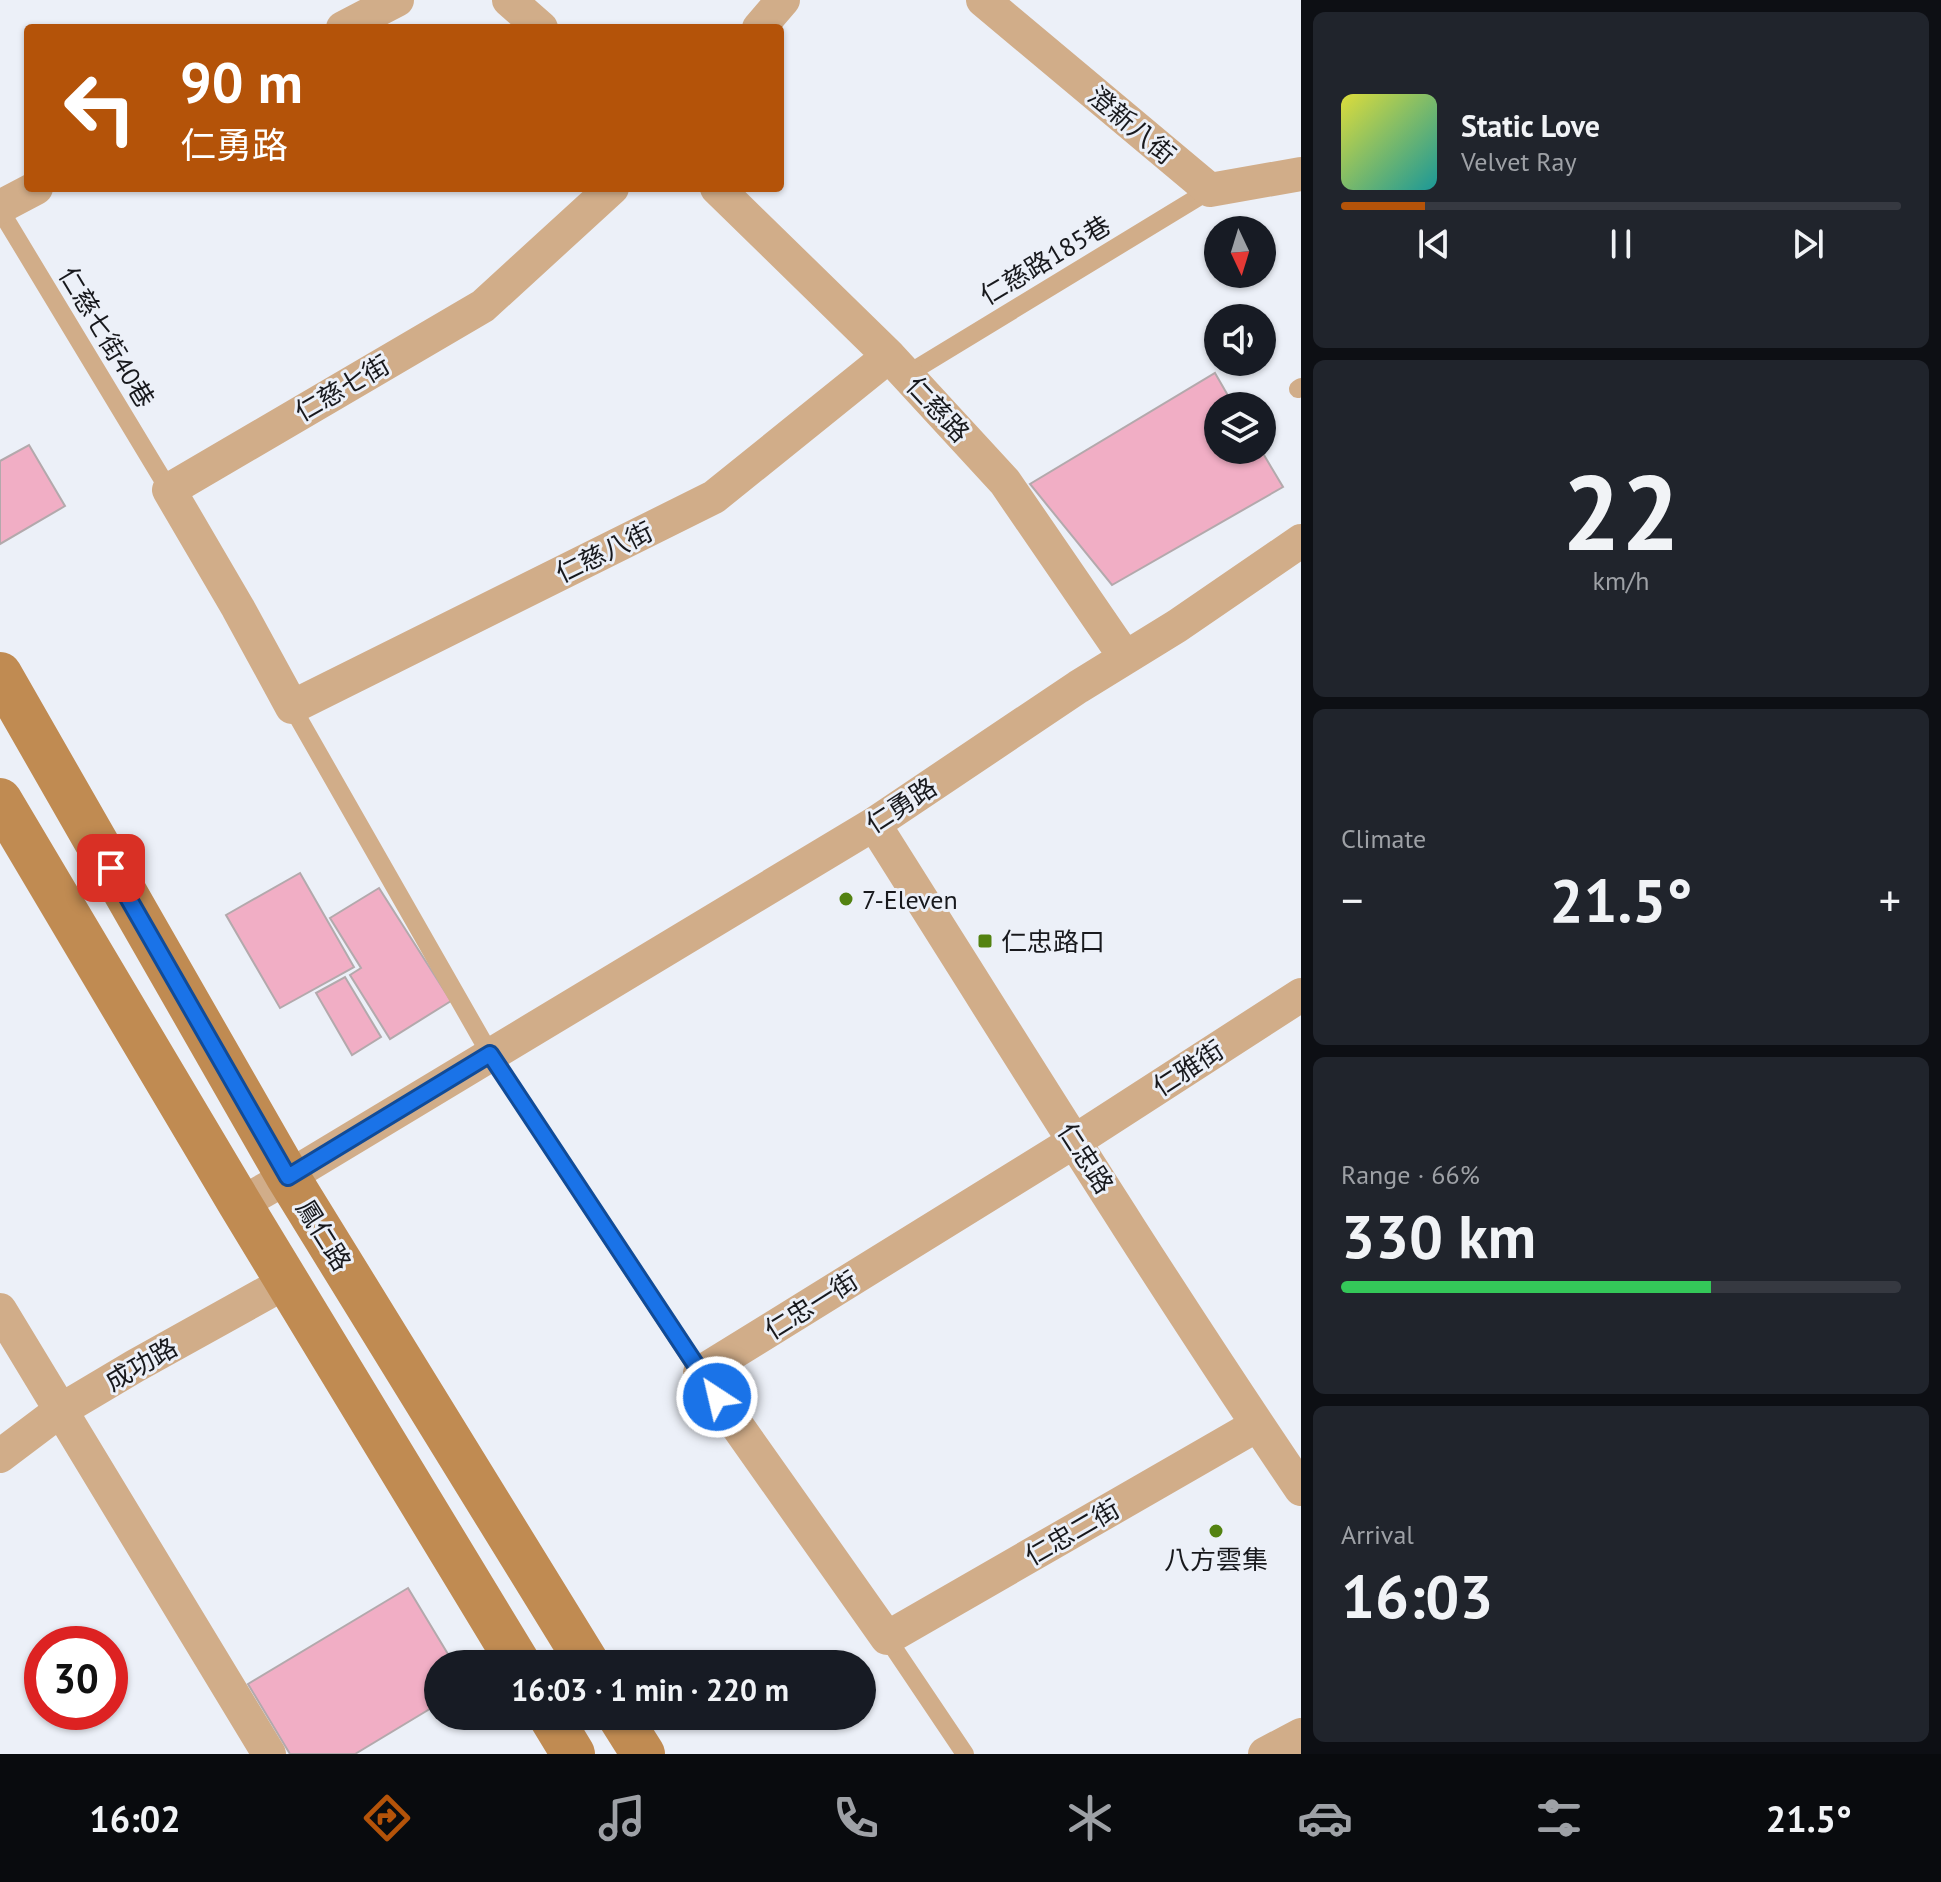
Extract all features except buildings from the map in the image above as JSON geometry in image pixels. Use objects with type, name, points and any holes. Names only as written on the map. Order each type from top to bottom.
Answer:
[{"type":"main road","name":"鳳仁路","points":[[0,674],[288,1177],[579,1650]]},
{"type":"main road","points":[[0,800],[511,1650]]},
{"type":"main road","points":[[558,1730],[573,1754]]},
{"type":"main road","points":[[628,1730],[643,1754]]},
{"type":"street","points":[[351,24],[397,0]]},
{"type":"street","points":[[509,0],[536,24]]},
{"type":"street","points":[[762,24],[783,0]]},
{"type":"street","name":"澄新八街","points":[[983,0],[1210,190]]},
{"type":"street","points":[[1210,190],[1301,174]]},
{"type":"street","points":[[0,209],[29,192]]},
{"type":"street","name":"仁慈七街","points":[[169,490],[483,306],[608,192]]},
{"type":"street","name":"仁慈路","points":[[721,192],[898,366],[1005,482],[1125,657]]},
{"type":"street","name":"仁慈八街","points":[[292,707],[714,497],[898,366]]},
{"type":"street","points":[[169,490],[292,707]]},
{"type":"street","name":"仁勇路","points":[[240,1204],[874,824],[1301,541]]},
{"type":"street","name":"仁忠路","points":[[874,824],[1257,1425],[1301,1489]]},
{"type":"street","name":"仁雅街","points":[[1075,1141],[1301,995]]},
{"type":"street","name":"仁忠一街","points":[[700,1373],[1075,1141]]},
{"type":"street","name":"成功路","points":[[0,1456],[61,1410],[288,1281]]},
{"type":"street","points":[[0,1310],[269,1754]]},
{"type":"street","points":[[700,1373],[887,1638]]},
{"type":"street","name":"仁忠二街","points":[[887,1638],[1257,1425]]},
{"type":"street","points":[[1265,1754],[1301,1735]]},
{"type":"lane","name":"仁慈路185巷","points":[[898,366],[1210,190]]},
{"type":"lane","name":"仁慈七街40巷","points":[[0,209],[169,490]]},
{"type":"lane","points":[[292,707],[490,1054],[700,1373]]},
{"type":"lane","points":[[887,1638],[965,1754]]},
{"type":"place","name":"7-Eleven","points":[[846,899]]},
{"type":"place","name":"仁忠路口","points":[[985,941]]},
{"type":"place","name":"八方雲集","points":[[1216,1531]]},
{"type":"route","points":[[111,868],[288,1177],[490,1054],[717,1397]]}]
